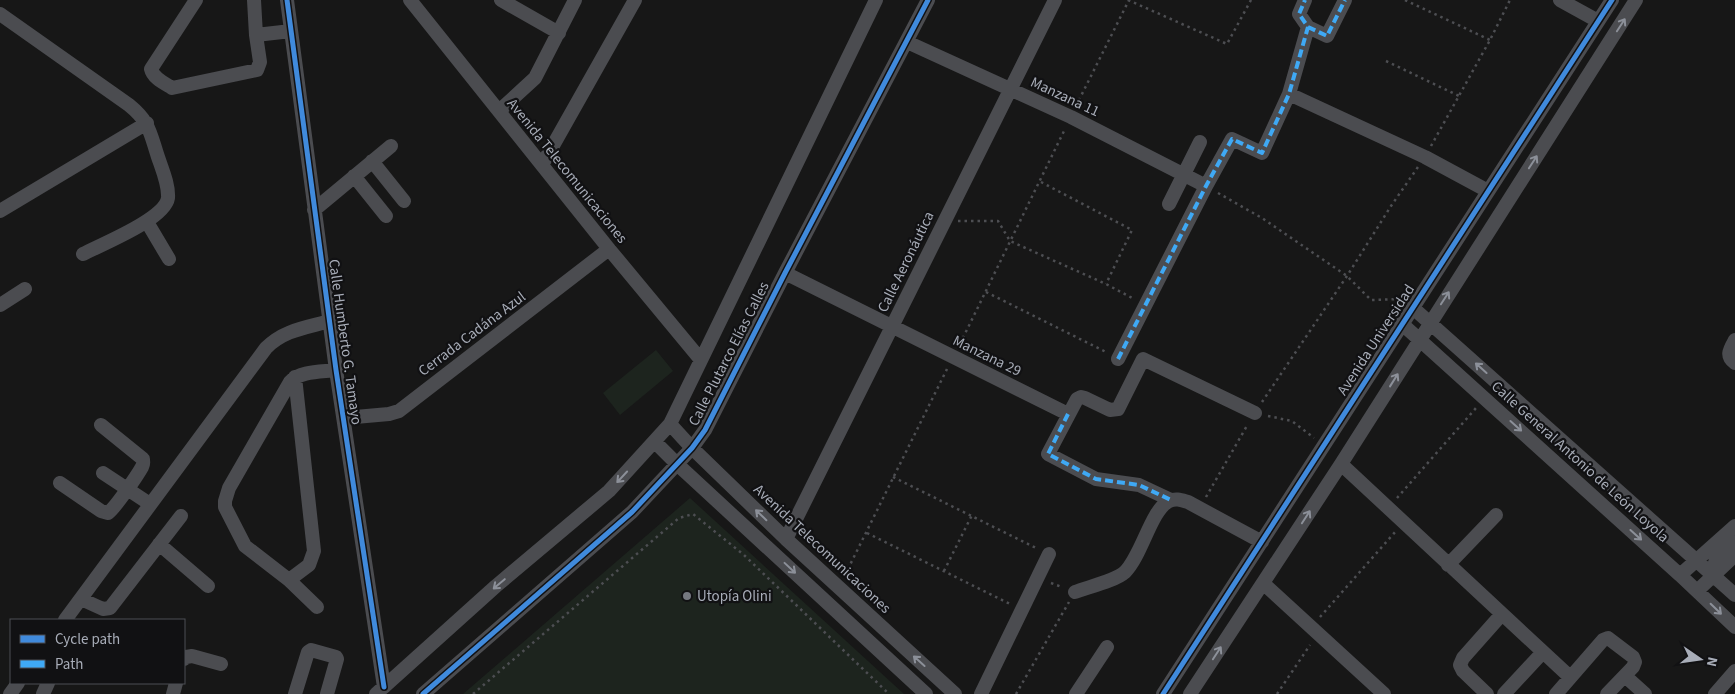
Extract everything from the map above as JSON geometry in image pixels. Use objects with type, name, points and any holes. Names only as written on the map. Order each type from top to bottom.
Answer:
[{"type":"street","points":[[196,0],[151,69],[155,77],[172,88],[257,70],[260,62],[254,0]]},
{"type":"street","name":"Calle Humberto G. Tamayo","points":[[287,0],[380,691]]},
{"type":"street","name":"Avenida Telecomunicaciones","points":[[410,0],[609,249],[701,360]]},
{"type":"street","points":[[501,0],[559,33]]},
{"type":"street","points":[[499,111],[535,78],[575,0]]},
{"type":"street","points":[[542,165],[635,0]]},
{"type":"street","name":"Calle Plutarco Elías Calles","points":[[380,691],[496,586],[609,491],[670,424],[876,0]]},
{"type":"street","name":"Calle Aeronáutica","points":[[786,539],[1054,0]]},
{"type":"street","points":[[1305,0],[1299,14],[1308,27],[1327,36],[1345,0]]},
{"type":"street","points":[[1560,0],[1598,21]]},
{"type":"street","name":"Avenida Universidad","points":[[1162,694],[1612,0]]},
{"type":"street","points":[[1190,694],[1341,464],[1636,0]]},
{"type":"street","name":"Calle Plutarco Elías Calles","points":[[423,694],[632,512],[692,448],[705,430],[785,273],[907,42],[923,2]]},
{"type":"street","points":[[0,14],[140,113],[147,123],[166,183],[168,199],[162,211],[147,222],[83,254]]},
{"type":"street","points":[[1118,359],[1232,139],[1262,152],[1288,94],[1308,27]]},
{"type":"street","points":[[256,35],[291,31]]},
{"type":"street","name":"Manzana 11","points":[[907,42],[1071,116],[1206,186]]},
{"type":"street","points":[[1288,94],[1425,157],[1488,190]]},
{"type":"street","points":[[0,211],[147,123]]},
{"type":"street","points":[[1169,204],[1200,142]]},
{"type":"street","points":[[314,210],[391,146]]},
{"type":"street","points":[[372,161],[404,201]]},
{"type":"street","points":[[354,176],[386,216]]},
{"type":"street","points":[[147,222],[169,259]]},
{"type":"street","name":"Cerrada Cadána Azul","points":[[344,418],[388,414],[399,411],[609,249]]},
{"type":"street","name":"Manzana 29","points":[[785,273],[892,328],[1068,414]]},
{"type":"street","points":[[0,304],[25,289]]},
{"type":"street","name":"Calle General Antonio de León Loyola","points":[[1412,306],[1735,596]]},
{"type":"street","name":"Calle Humberto G. Tamayo","points":[[66,619],[266,348],[276,338],[289,332],[330,321]]},
{"type":"street","name":"Calle General Antonio de León Loyola","points":[[1401,323],[1735,627]]},
{"type":"street","points":[[1735,340],[1729,355],[1730,359],[1735,363]]},
{"type":"street","points":[[1171,500],[1140,485],[1096,479],[1048,454],[1074,402],[1081,397],[1110,410],[1118,409],[1143,359],[1254,413]]},
{"type":"street","points":[[317,608],[290,580],[245,546],[227,513],[225,501],[229,488],[290,382],[295,377],[336,370]]},
{"type":"street","points":[[290,580],[309,565],[314,551],[295,377]]},
{"type":"street","name":"Avenida Telecomunicaciones","points":[[670,424],[692,448],[786,539],[955,694]]},
{"type":"street","points":[[60,484],[101,511],[108,513],[142,467],[143,459],[101,425]]},
{"type":"street","points":[[655,442],[926,694]]},
{"type":"street","points":[[1341,464],[1570,677]]},
{"type":"street","points":[[103,474],[150,504]]},
{"type":"street","points":[[1075,592],[1122,574],[1132,564],[1163,505],[1171,500],[1179,499],[1262,542]]},
{"type":"street","points":[[81,599],[102,609],[110,608],[180,516]]},
{"type":"street","points":[[1448,564],[1496,516]]},
{"type":"street","points":[[1680,575],[1735,526]]},
{"type":"street","points":[[1713,576],[1716,557],[1735,538]]},
{"type":"street","points":[[159,544],[208,586]]},
{"type":"street","points":[[981,694],[1049,554]]},
{"type":"street","points":[[1697,591],[1735,555]]},
{"type":"street","points":[[1263,584],[1384,694]]},
{"type":"street","points":[[1487,694],[1463,671],[1460,665],[1463,658],[1502,614]]},
{"type":"street","points":[[1556,694],[1603,640],[1608,638],[1633,657],[1635,662],[1633,667],[1607,694]]},
{"type":"street","points":[[1076,694],[1107,647]]},
{"type":"street","points":[[295,694],[308,652],[311,650],[336,657],[337,659],[327,694]]},
{"type":"street","points":[[1504,694],[1543,652]]},
{"type":"street","points":[[185,658],[192,656],[221,664]]},
{"type":"street","points":[[1715,694],[1735,671]]},
{"type":"street","points":[[1624,676],[1645,694]]},
{"type":"path","points":[[839,588],[1041,182],[1071,116],[1129,0],[1228,44],[1251,0]]},
{"type":"path","points":[[1405,0],[1490,40]]},
{"type":"path","points":[[1386,61],[1459,96]]},
{"type":"path","points":[[1041,182],[1132,230],[1106,284]]},
{"type":"path","points":[[1206,186],[1262,218],[1339,271],[1371,300],[1400,299],[1412,306]]},
{"type":"path","points":[[945,222],[998,221],[1010,241],[1106,284],[1146,305]]},
{"type":"path","points":[[1199,509],[1254,413],[1336,291]]},
{"type":"path","points":[[986,292],[1118,359]]},
{"type":"path","points":[[1388,509],[1485,398]]},
{"type":"path","points":[[1254,413],[1292,421],[1324,445]]},
{"type":"path","points":[[893,477],[1049,554]]},
{"type":"path","points":[[472,694],[679,518],[693,514],[744,555],[889,694]]},
{"type":"path","points":[[944,571],[972,515]]},
{"type":"path","points":[[1278,694],[1317,633],[1314,624],[1403,522]]},
{"type":"path","points":[[867,532],[1023,610]]},
{"type":"path","points":[[1016,694],[1075,592],[1038,577]]},
{"type":"shaded area","points":[[656,350],[673,371],[620,415],[603,393]]},
{"type":"shaded area","name":"Utopía Olini","points":[[690,498],[904,694],[463,694]]},
{"type":"marked path","points":[[1118,359],[1232,139],[1262,153],[1289,94],[1308,27],[1299,14],[1305,0]]},
{"type":"marked path","points":[[1308,27],[1327,36],[1345,0]]},
{"type":"marked path","points":[[1068,414],[1048,454],[1096,479],[1139,485],[1171,500]]},
{"type":"cycle path","points":[[287,0],[336,370],[384,687]]},
{"type":"cycle path","points":[[423,694],[632,512],[692,448],[705,430],[928,0]]},
{"type":"cycle path","points":[[1163,694],[1612,0]]},
{"type":"place","name":"Utopía Olini","points":[[687,596]]}]
